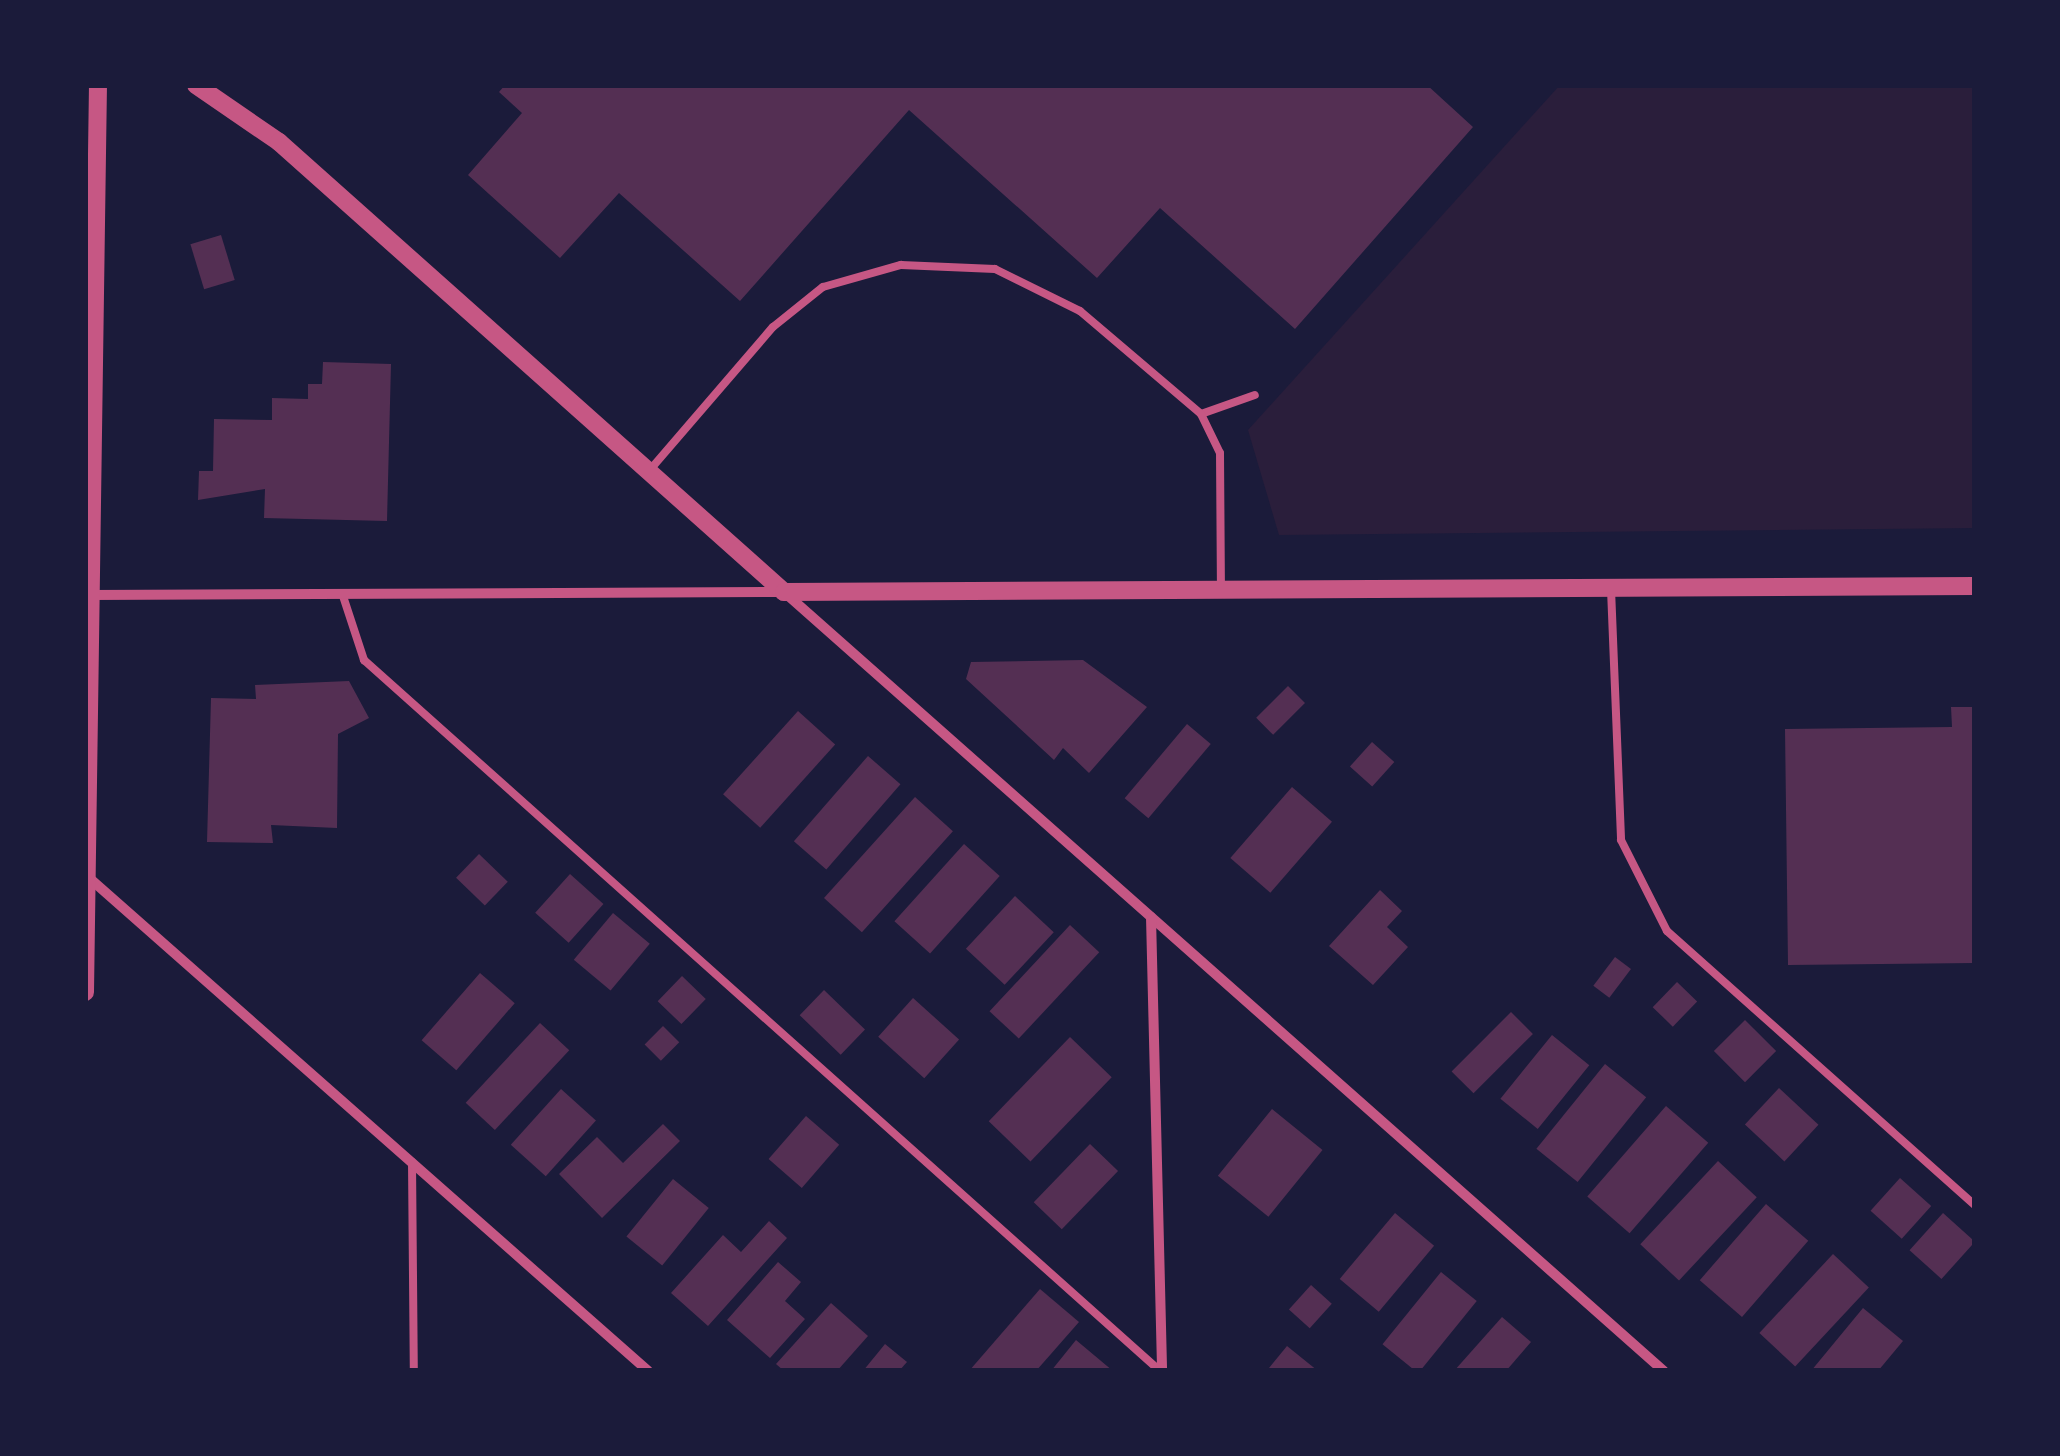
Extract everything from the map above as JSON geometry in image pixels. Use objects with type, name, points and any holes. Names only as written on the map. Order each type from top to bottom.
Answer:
[{"type":"street","points":[[85,992],[98,85]]},
{"type":"street","points":[[196,85],[280,142],[1664,1371]]},
{"type":"street","points":[[88,595],[1975,586]]},
{"type":"street","points":[[86,875],[648,1371]]},
{"type":"street","points":[[1152,917],[1161,1371]]},
{"type":"lane","points":[[649,472],[773,326],[823,287],[902,265],[995,269],[1080,311],[1201,414],[1220,453],[1221,590]]},
{"type":"lane","points":[[1201,414],[1255,394]]},
{"type":"lane","points":[[1611,588],[1621,840],[1668,931],[1975,1205]]},
{"type":"lane","points":[[342,593],[364,660],[1161,1371]]},
{"type":"lane","points":[[412,1162],[414,1371]]},
{"type":"shaded area","points":[[1560,85],[1975,85],[1975,528],[1279,535],[1248,430]]},
{"type":"building","points":[[505,85],[1427,85],[1473,127],[1295,329],[1160,208],[1097,278],[909,110],[740,301],[619,193],[560,258],[468,175],[522,113],[499,92]]},
{"type":"building","points":[[221,235],[235,280],[204,289],[190,244]]},
{"type":"building","points":[[323,362],[391,364],[387,521],[264,518],[265,489],[198,500],[199,471],[213,471],[214,419],[272,420],[272,398],[308,399],[308,384],[322,384]]},
{"type":"building","points":[[1083,660],[1147,707],[1089,773],[1063,748],[1054,760],[966,679],[971,662]]},
{"type":"building","points":[[349,681],[369,718],[338,734],[337,828],[271,825],[273,843],[207,842],[211,698],[256,699],[255,685]]},
{"type":"building","points":[[1288,686],[1305,703],[1273,735],[1256,718]]},
{"type":"building","points":[[1951,707],[1975,707],[1975,963],[1788,965],[1785,729],[1952,727]]},
{"type":"building","points":[[798,711],[835,744],[760,828],[723,794]]},
{"type":"building","points":[[1187,724],[1211,744],[1148,818],[1125,798]]},
{"type":"building","points":[[1372,742],[1394,762],[1372,787],[1350,767]]},
{"type":"building","points":[[868,756],[900,784],[826,869],[794,841]]},
{"type":"building","points":[[1292,787],[1332,822],[1270,893],[1230,858]]},
{"type":"building","points":[[915,797],[953,831],[862,932],[824,898]]},
{"type":"building","points":[[964,844],[1000,876],[930,953],[894,921]]},
{"type":"building","points":[[479,854],[508,882],[485,906],[456,878]]},
{"type":"building","points":[[570,874],[603,904],[569,943],[535,913]]},
{"type":"building","points":[[1380,890],[1402,911],[1387,927],[1408,947],[1373,985],[1329,946]]},
{"type":"building","points":[[1015,896],[1054,932],[1005,985],[966,949]]},
{"type":"building","points":[[613,913],[650,944],[611,991],[574,960]]},
{"type":"building","points":[[1070,925],[1099,952],[1019,1039],[990,1011]]},
{"type":"building","points":[[1615,957],[1631,969],[1609,998],[1593,986]]},
{"type":"building","points":[[480,973],[515,1003],[456,1070],[422,1040]]},
{"type":"building","points":[[682,976],[706,999],[681,1024],[658,1001]]},
{"type":"building","points":[[1677,982],[1697,1001],[1673,1027],[1653,1007]]},
{"type":"building","points":[[824,990],[865,1030],[841,1055],[800,1015]]},
{"type":"building","points":[[913,998],[959,1039],[924,1078],[878,1037]]},
{"type":"building","points":[[1511,1012],[1533,1034],[1474,1093],[1452,1071]]},
{"type":"building","points":[[1745,1020],[1776,1051],[1745,1082],[1714,1051]]},
{"type":"building","points":[[540,1023],[569,1050],[495,1130],[466,1103]]},
{"type":"building","points":[[663,1026],[679,1042],[661,1061],[645,1044]]},
{"type":"building","points":[[1552,1035],[1589,1065],[1538,1129],[1500,1099]]},
{"type":"building","points":[[1070,1037],[1112,1077],[1030,1161],[989,1121]]},
{"type":"building","points":[[1605,1064],[1646,1097],[1578,1182],[1536,1149]]},
{"type":"building","points":[[1779,1088],[1818,1125],[1784,1161],[1745,1125]]},
{"type":"building","points":[[561,1089],[596,1120],[546,1176],[511,1145]]},
{"type":"building","points":[[1666,1106],[1708,1143],[1630,1233],[1587,1197]]},
{"type":"building","points":[[1272,1109],[1323,1150],[1268,1217],[1218,1176]]},
{"type":"building","points":[[806,1116],[839,1145],[802,1188],[769,1159]]},
{"type":"building","points":[[663,1124],[680,1141],[602,1218],[559,1174],[597,1137],[623,1163]]},
{"type":"building","points":[[1090,1144],[1118,1171],[1062,1229],[1034,1202]]},
{"type":"building","points":[[1718,1161],[1757,1197],[1679,1281],[1640,1244]]},
{"type":"building","points":[[1900,1178],[1931,1206],[1902,1239],[1871,1211]]},
{"type":"building","points":[[673,1179],[709,1208],[662,1265],[626,1237]]},
{"type":"building","points":[[1766,1204],[1808,1241],[1742,1317],[1700,1280]]},
{"type":"building","points":[[1395,1213],[1434,1246],[1379,1312],[1340,1279]]},
{"type":"building","points":[[1943,1213],[1975,1242],[1941,1279],[1910,1250]]},
{"type":"building","points":[[769,1221],[787,1238],[708,1326],[671,1293],[723,1235],[741,1252]]},
{"type":"building","points":[[1833,1254],[1869,1287],[1795,1366],[1759,1333]]},
{"type":"building","points":[[778,1262],[801,1282],[785,1301],[805,1319],[770,1358],[727,1320]]},
{"type":"building","points":[[1441,1272],[1477,1301],[1420,1371],[1382,1344]]},
{"type":"building","points":[[1311,1285],[1332,1304],[1310,1328],[1289,1310]]},
{"type":"building","points":[[1040,1289],[1079,1322],[1036,1371],[969,1371]]},
{"type":"building","points":[[831,1303],[868,1336],[837,1371],[784,1371],[776,1364]]},
{"type":"building","points":[[1863,1308],[1903,1341],[1878,1371],[1811,1371]]},
{"type":"building","points":[[1502,1317],[1531,1342],[1506,1371],[1454,1371]]},
{"type":"building","points":[[1076,1340],[1113,1371],[1051,1371]]},
{"type":"building","points":[[885,1344],[907,1362],[899,1371],[863,1371]]},
{"type":"building","points":[[1287,1346],[1318,1371],[1269,1368]]}]
